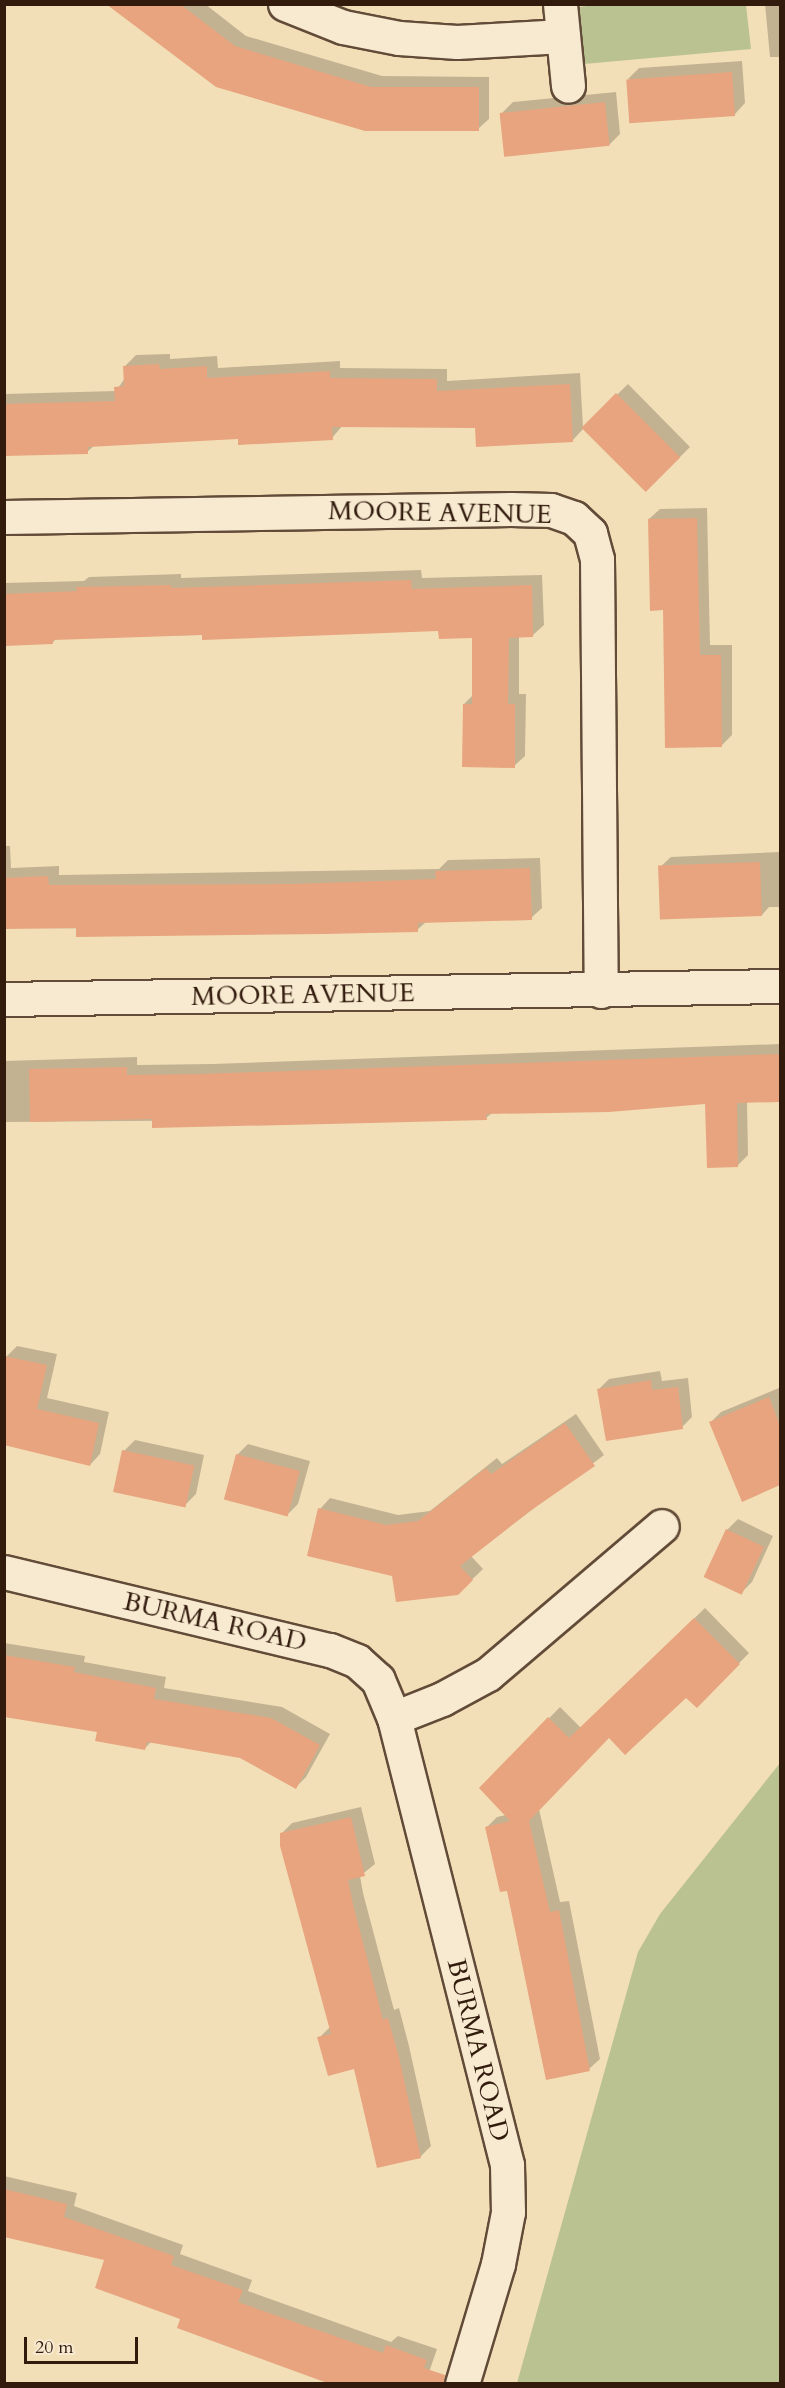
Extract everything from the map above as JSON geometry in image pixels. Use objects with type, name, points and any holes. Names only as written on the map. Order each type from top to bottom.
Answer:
[{"type":"street","points":[[285,4],[343,27],[399,38],[457,42],[561,20],[568,86]]},
{"type":"street","name":"MOORE AVENUE","points":[[4,517],[511,509],[551,510],[574,518],[590,533],[597,559],[601,991]]},
{"type":"street","name":"MOORE AVENUE","points":[[4,999],[601,991],[780,986]]},
{"type":"street","points":[[394,1718],[442,1699],[488,1674],[662,1526]]},
{"type":"street","name":"BURMA ROAD","points":[[4,1572],[330,1650],[357,1661],[378,1680],[394,1718],[507,2165],[508,2212],[498,2265],[462,2384]]},
{"type":"green space","points":[[602,4],[746,5],[751,49],[584,64],[579,7]]},
{"type":"green space","points":[[780,1763],[780,2383],[517,2383],[638,1952],[660,1914]]},
{"type":"building","points":[[106,4],[180,4],[235,46],[371,87],[479,87],[479,131],[365,131],[216,87]]},
{"type":"building","points":[[732,72],[735,116],[629,123],[626,79]]},
{"type":"building","points":[[605,102],[610,146],[504,157],[500,113]]},
{"type":"building","points":[[159,364],[160,369],[207,366],[207,378],[330,371],[330,378],[437,379],[437,391],[570,384],[573,442],[476,447],[475,428],[332,427],[333,440],[238,445],[238,439],[88,447],[88,454],[4,456],[4,404],[115,401],[114,387],[124,386],[123,366]]},
{"type":"building","points":[[616,393],[680,457],[646,492],[581,428]]},
{"type":"building","points":[[697,518],[700,655],[721,655],[722,747],[665,748],[663,610],[650,611],[648,519]]},
{"type":"building","points":[[411,580],[412,589],[532,585],[533,637],[509,638],[508,704],[515,704],[515,768],[462,767],[463,704],[472,704],[472,638],[439,639],[438,631],[202,640],[202,635],[53,640],[53,644],[4,646],[4,594],[77,591],[76,587],[171,585],[171,588]]},
{"type":"building","points":[[760,862],[762,916],[660,920],[658,866]]},
{"type":"building","points":[[530,868],[532,920],[418,923],[418,932],[323,934],[76,937],[76,928],[4,929],[4,878],[48,876],[49,885],[293,884],[436,879],[435,871]]},
{"type":"building","points":[[780,1054],[780,1102],[737,1103],[738,1167],[707,1168],[705,1104],[609,1112],[486,1114],[487,1120],[152,1128],[152,1119],[30,1122],[29,1069],[127,1067],[127,1075],[200,1074]]},
{"type":"building","points":[[4,1356],[47,1365],[37,1409],[99,1423],[90,1466],[4,1445]]},
{"type":"building","points":[[651,1380],[652,1390],[678,1387],[683,1429],[606,1441],[597,1389]]},
{"type":"building","points":[[769,1397],[780,1426],[780,1485],[742,1502],[709,1422]]},
{"type":"building","points":[[565,1423],[595,1466],[530,1511],[460,1566],[473,1580],[458,1595],[396,1602],[392,1576],[307,1556],[318,1508],[386,1525],[418,1521],[486,1468],[491,1474]]},
{"type":"building","points":[[122,1450],[194,1465],[185,1507],[113,1492]]},
{"type":"building","points":[[236,1454],[300,1471],[288,1516],[224,1499]]},
{"type":"building","points":[[726,1529],[764,1547],[742,1595],[704,1577]]},
{"type":"building","points":[[694,1618],[740,1664],[697,1708],[686,1698],[625,1755],[609,1738],[529,1821],[550,1912],[559,1910],[590,2071],[546,2080],[507,1891],[500,1892],[485,1827],[510,1821],[479,1788],[548,1717],[569,1738]]},
{"type":"building","points":[[4,1655],[75,1667],[74,1672],[156,1688],[154,1699],[271,1718],[320,1745],[296,1789],[240,1758],[147,1742],[145,1750],[95,1741],[97,1732],[4,1717]]},
{"type":"building","points":[[351,1817],[365,1876],[348,1880],[383,2020],[388,2018],[399,2057],[421,2158],[377,2168],[354,2069],[328,2076],[317,2037],[331,2034],[280,1846],[280,1833]]},
{"type":"building","points":[[4,2189],[67,2204],[64,2217],[174,2256],[171,2265],[243,2290],[238,2302],[383,2353],[386,2345],[427,2360],[424,2368],[445,2375],[444,2384],[330,2384],[177,2328],[180,2319],[95,2288],[104,2260],[4,2237]]}]
